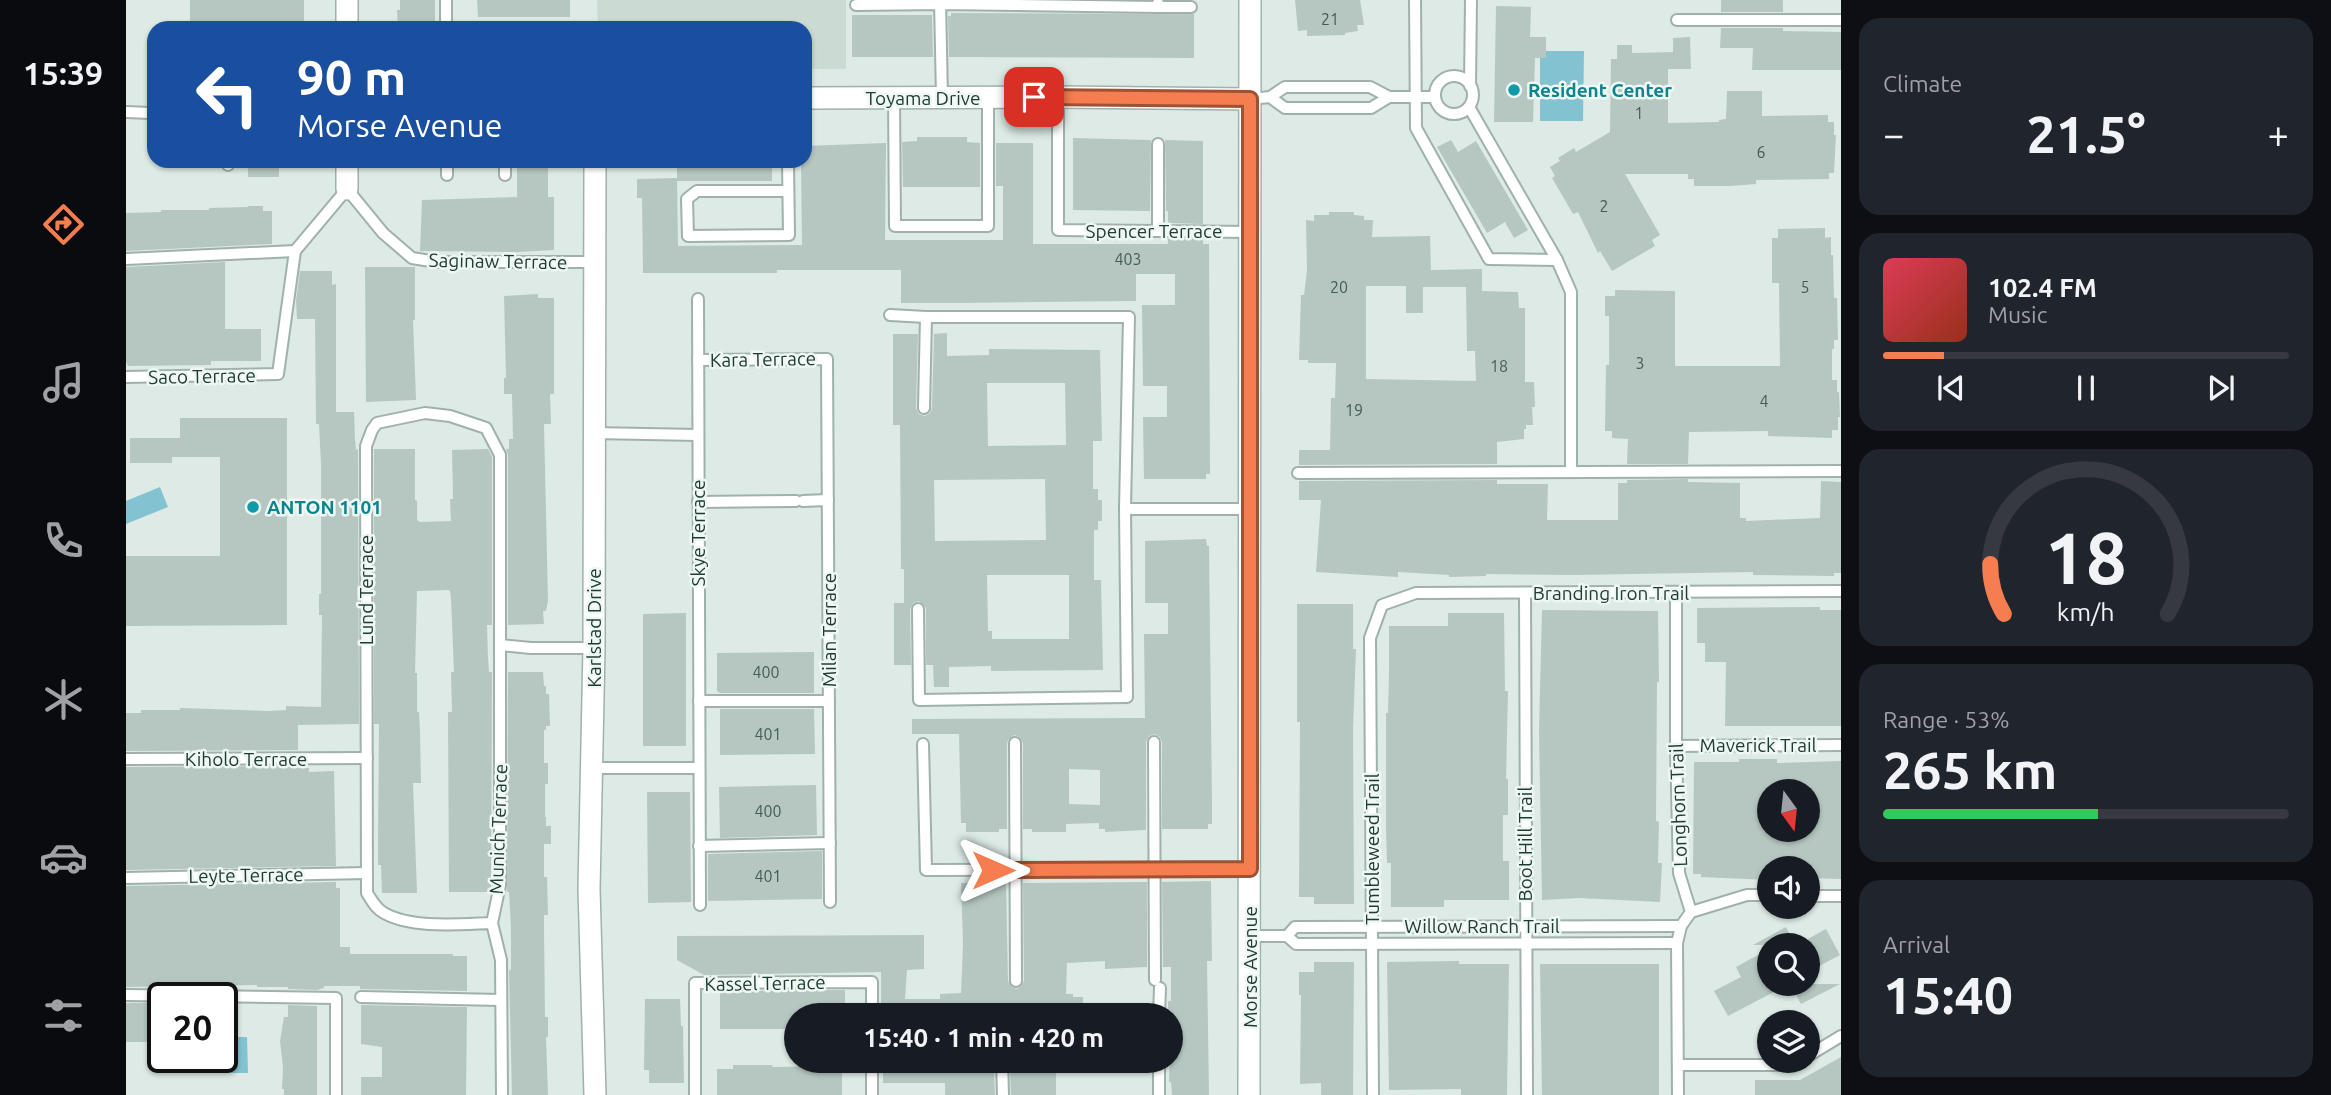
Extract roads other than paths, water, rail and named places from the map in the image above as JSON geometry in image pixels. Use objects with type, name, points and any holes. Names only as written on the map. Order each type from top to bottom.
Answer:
[{"type":"street","points":[[347,0],[347,21]]},
{"type":"street","name":"Morse Avenue","points":[[1249,1095],[1251,232],[1260,98],[1250,0]]},
{"type":"street","name":"Toyama Drive","points":[[812,98],[1260,98]]},
{"type":"street","points":[[347,168],[347,189]]},
{"type":"street","name":"Karlstad Drive","points":[[595,168],[594,648],[589,889],[595,1095]]},
{"type":"lane","points":[[446,0],[446,21]]},
{"type":"lane","points":[[1415,0],[1416,128],[1489,259],[1558,260]]},
{"type":"lane","points":[[1470,86],[1460,77],[1448,77],[1438,84],[1434,97],[1440,108],[1451,114],[1458,114],[1469,107],[1473,96],[1470,86],[1471,0]]},
{"type":"lane","points":[[941,2],[942,98]]},
{"type":"lane","points":[[856,5],[941,2],[1158,4],[1191,7]]},
{"type":"lane","points":[[1677,20],[1841,20]]},
{"type":"lane","points":[[1260,98],[1285,87],[1370,86],[1389,97]]},
{"type":"lane","points":[[894,98],[895,226],[988,226],[988,97]]},
{"type":"lane","name":"Spencer Terrace","points":[[1058,97],[1058,230],[1251,232]]},
{"type":"lane","points":[[1260,98],[1285,108],[1371,108],[1389,97],[1434,97]]},
{"type":"lane","points":[[1469,107],[1558,260],[1571,292],[1571,471]]},
{"type":"lane","points":[[126,112],[147,113]]},
{"type":"lane","points":[[1158,144],[1158,231]]},
{"type":"lane","points":[[447,168],[447,174]]},
{"type":"lane","points":[[505,168],[505,175]]},
{"type":"lane","points":[[788,168],[789,235],[688,236],[687,199],[697,191],[788,191]]},
{"type":"lane","points":[[126,259],[295,251],[347,189]]},
{"type":"lane","name":"Saginaw Terrace","points":[[347,189],[383,233],[412,258],[437,262],[595,262]]},
{"type":"lane","name":"Saco Terrace","points":[[126,377],[278,374],[295,251]]},
{"type":"lane","name":"Skye Terrace","points":[[698,299],[700,905]]},
{"type":"lane","points":[[890,315],[1129,317],[1125,509],[1127,697],[919,700],[918,609]]},
{"type":"lane","points":[[924,408],[926,317]]},
{"type":"lane","name":"Kara Terrace","points":[[698,360],[827,359]]},
{"type":"lane","name":"Milan Terrace","points":[[827,359],[830,902]]},
{"type":"lane","name":"Lund Terrace","points":[[486,428],[450,416],[425,412],[377,423],[366,446],[367,893],[376,907],[386,915],[422,924],[492,923]]},
{"type":"lane","name":"Munich Terrace","points":[[486,428],[500,455],[500,885],[492,923],[501,960],[502,1095]]},
{"type":"lane","points":[[593,433],[698,435]]},
{"type":"lane","points":[[1298,473],[1841,471]]},
{"type":"lane","points":[[698,502],[828,500]]},
{"type":"lane","points":[[1125,509],[1250,509]]},
{"type":"lane","name":"Longhorn Trail","points":[[1676,592],[1679,873],[1691,912]]},
{"type":"lane","name":"Branding Iron Trail","points":[[1382,605],[1416,593],[1841,592]]},
{"type":"lane","name":"Boot Hill Trail","points":[[1525,593],[1527,1095]]},
{"type":"lane","name":"Tumbleweed Trail","points":[[1373,1095],[1370,638],[1382,605]]},
{"type":"lane","points":[[500,645],[594,648]]},
{"type":"lane","points":[[699,701],[829,701]]},
{"type":"lane","points":[[1015,743],[1016,981]]},
{"type":"lane","points":[[1154,743],[1158,1003]]},
{"type":"lane","points":[[923,744],[926,870],[1250,869]]},
{"type":"lane","name":"Maverick Trail","points":[[1676,746],[1841,745]]},
{"type":"lane","name":"Kiholo Terrace","points":[[126,759],[366,758]]},
{"type":"lane","points":[[592,768],[699,768]]},
{"type":"lane","points":[[699,846],[830,843]]},
{"type":"lane","name":"Leyte Terrace","points":[[126,878],[367,873]]},
{"type":"lane","points":[[1678,1095],[1677,943],[1681,926],[1691,912],[1747,895],[1757,895]]},
{"type":"lane","points":[[1820,896],[1841,896]]},
{"type":"lane","name":"Willow Ranch Trail","points":[[1287,936],[1295,928],[1681,926]]},
{"type":"lane","name":"Willow Ranch Trail","points":[[1250,936],[1287,936],[1296,944],[1677,943]]},
{"type":"lane","name":"Kassel Terrace","points":[[695,1095],[695,983],[872,982],[872,1003]]},
{"type":"lane","points":[[126,995],[336,998],[336,1095]]},
{"type":"lane","points":[[361,997],[500,1000]]},
{"type":"lane","points":[[1820,1049],[1841,1036]]},
{"type":"lane","points":[[1678,1066],[1757,1065]]},
{"type":"lane","points":[[872,1073],[872,1095]]},
{"type":"lane","points":[[1002,1073],[1003,1095]]},
{"type":"lane","points":[[1159,1073],[1159,1095]]},
{"type":"water","points":[[1540,51],[1584,51],[1583,121],[1540,121]]},
{"type":"water","points":[[160,487],[168,507],[126,524],[126,501]]},
{"type":"water","points":[[238,1037],[247,1037],[248,1073],[238,1073]]},
{"type":"place","name":"Resident Center","points":[[1514,90]]},
{"type":"place","name":"ANTON 1101","points":[[253,507]]}]
